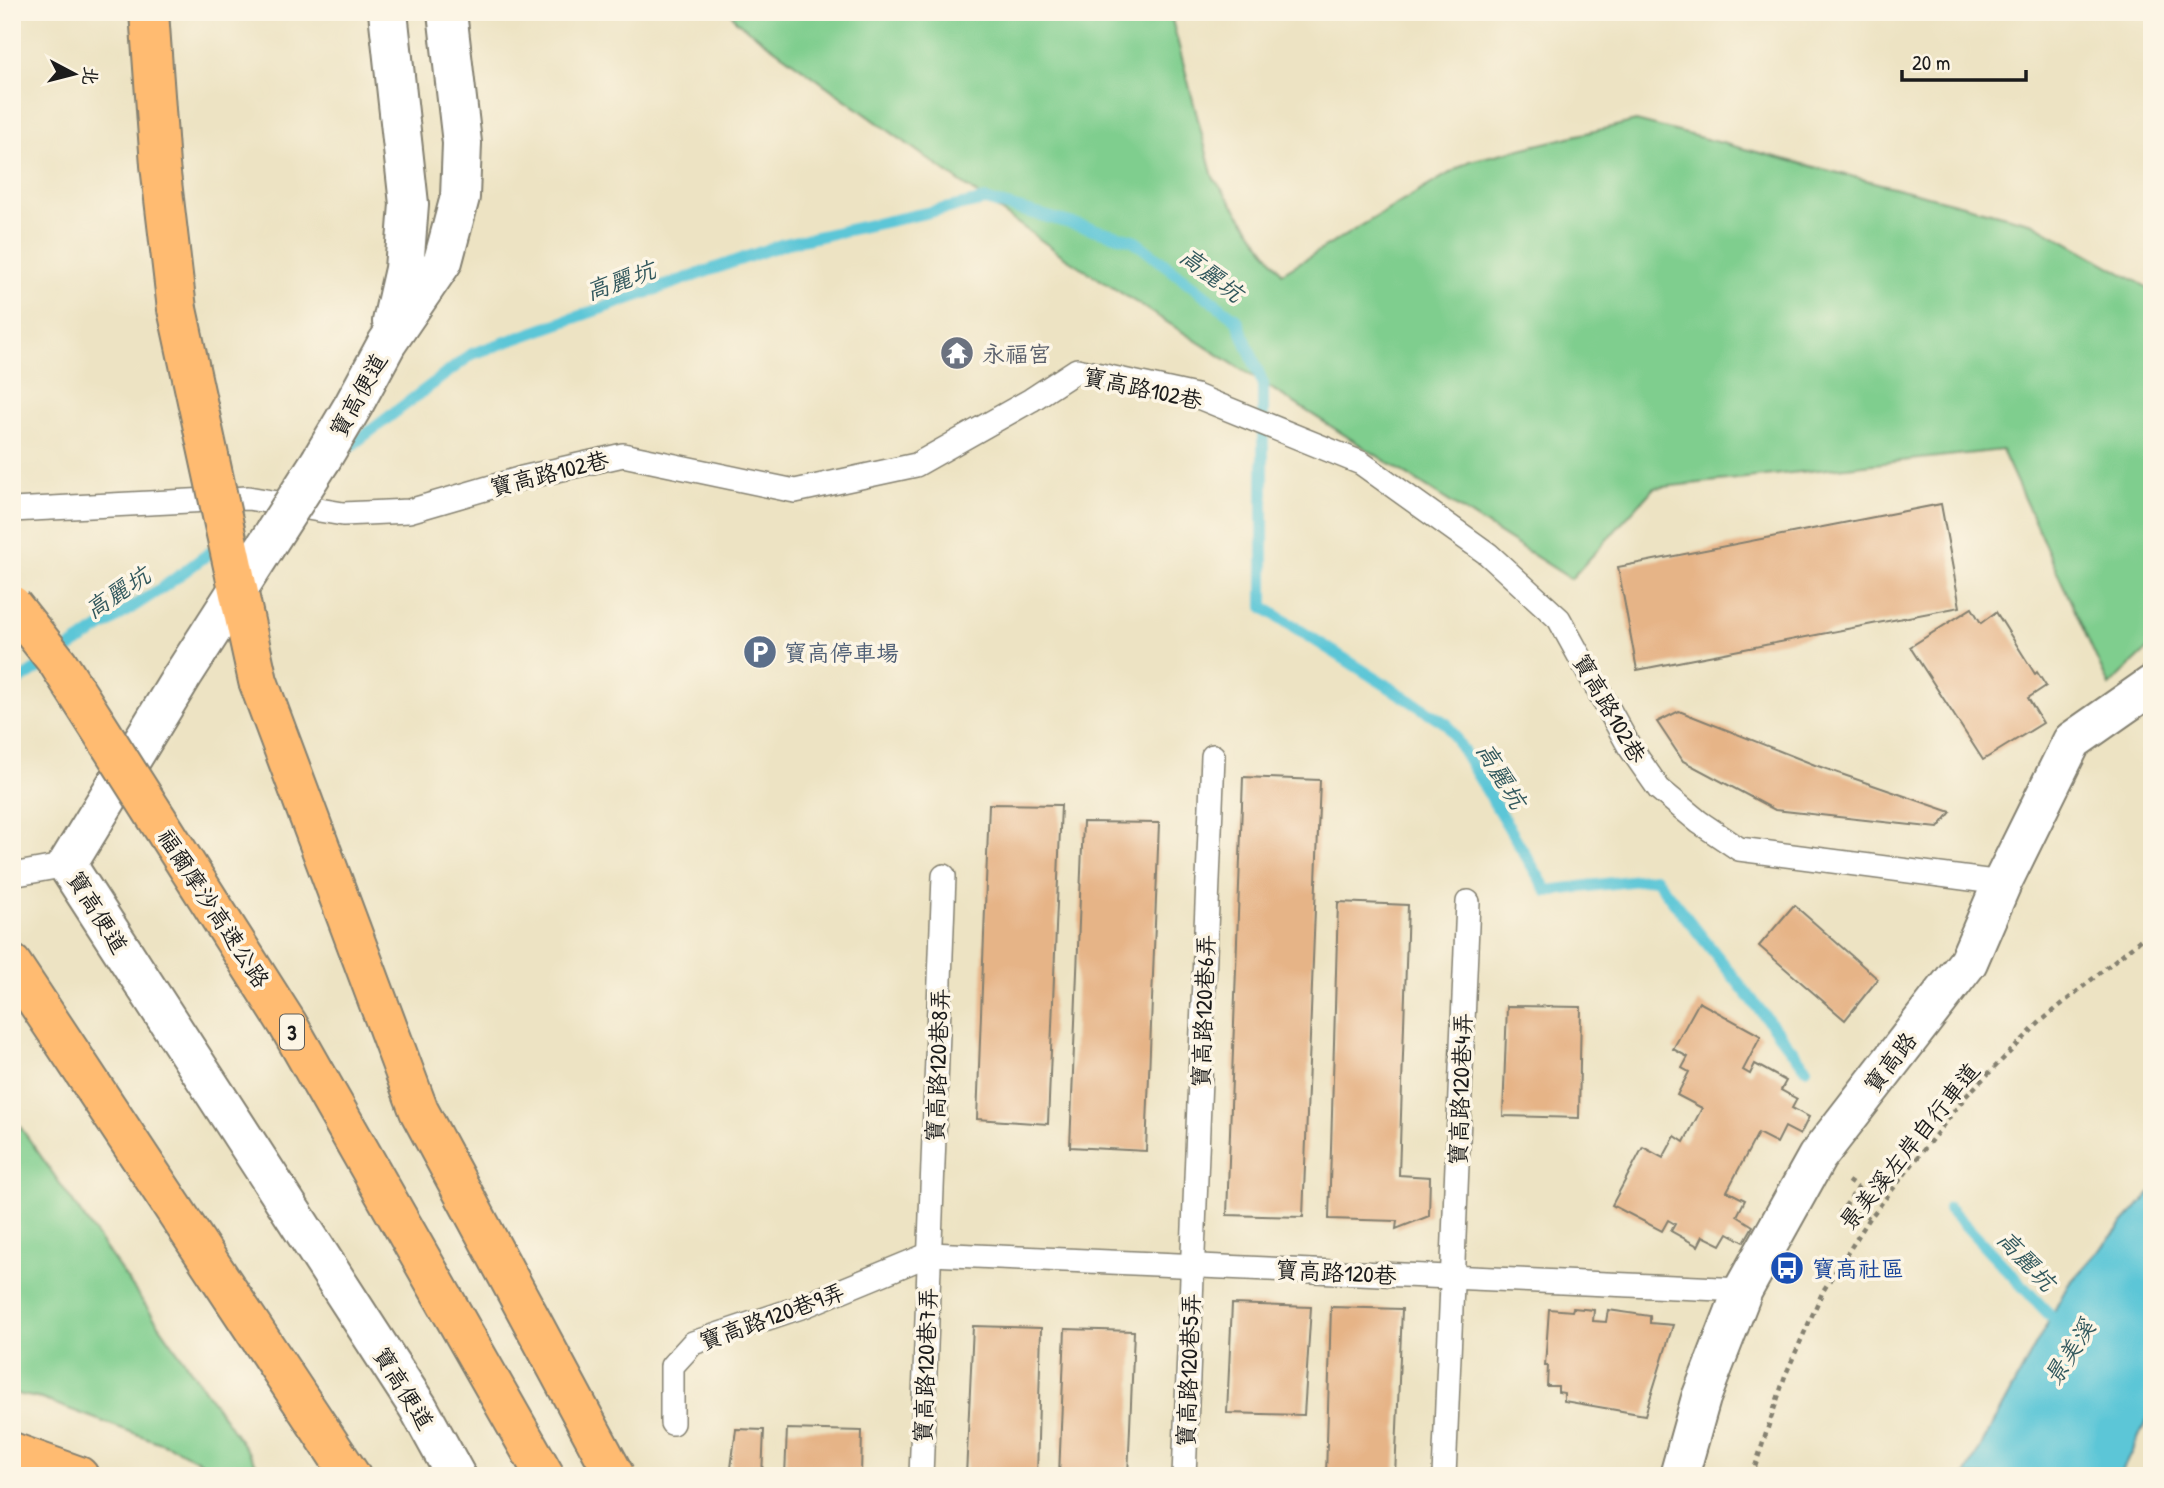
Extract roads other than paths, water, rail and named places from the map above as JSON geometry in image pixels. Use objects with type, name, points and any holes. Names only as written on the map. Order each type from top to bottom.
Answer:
[{"type":"highway","points":[[149,12],[159,165],[177,309],[262,694],[419,1111],[615,1476]]},
{"type":"highway","name":"福爾摩沙高速公路","points":[[12,605],[58,663],[287,1023],[545,1476]]},
{"type":"highway","points":[[12,964],[351,1476]]},
{"type":"highway","points":[[12,1452],[79,1476]]},
{"type":"street","name":"寶高便道","points":[[387,343],[404,269],[409,204],[388,12]]},
{"type":"street","name":"寶高便道","points":[[447,12],[462,143],[460,197],[443,261],[387,343],[321,460],[181,678],[67,865],[418,1406],[456,1476]]},
{"type":"street","name":"寶高路","points":[[1679,1476],[1701,1398],[1743,1290],[1817,1157],[1968,962],[2002,883],[2072,741],[2152,685]]},
{"type":"lane","name":"寶高路102巷","points":[[12,510],[248,498],[343,514],[410,511],[522,478],[623,454],[795,491],[916,465],[1031,400],[1077,370],[1196,396],[1361,463],[1488,554],[1559,618],[1629,746],[1659,789],[1699,822],[1740,849],[2002,883]]},
{"type":"lane","name":"寶高路120巷6弄","points":[[1192,1265],[1213,756]]},
{"type":"lane","points":[[12,875],[67,865]]},
{"type":"lane","name":"寶高路120巷8弄","points":[[930,1254],[943,876]]},
{"type":"lane","name":"寶高路120巷4弄","points":[[1444,1476],[1468,902]]},
{"type":"lane","name":"寶高路120巷","points":[[930,1254],[1743,1290]]},
{"type":"lane","name":"寶高路120巷9弄","points":[[671,1423],[672,1366],[693,1343],[804,1306],[930,1254]]},
{"type":"lane","name":"寶高路120巷7弄","points":[[921,1476],[930,1254]]},
{"type":"lane","name":"寶高路120巷5弄","points":[[1184,1476],[1192,1265]]},
{"type":"water","name":"景美溪","points":[[2152,1191],[2152,1409],[2120,1476],[1965,1476],[2068,1285]]},
{"type":"waterway","name":"高麗坑","points":[[340,454],[472,354],[784,244],[985,200],[1133,240],[1237,320],[1263,384],[1263,607],[1447,724],[1547,891],[1655,878],[1806,1068]]},
{"type":"waterway","name":"高麗坑","points":[[12,685],[165,586],[224,542]]},
{"type":"waterway","name":"高麗坑","points":[[1949,1208],[2061,1327]]},
{"type":"place","name":"永福宮","points":[[957,353]]},
{"type":"place","name":"寶高停車場","points":[[760,652]]},
{"type":"place","name":"寶高社區","points":[[1787,1268]]}]
